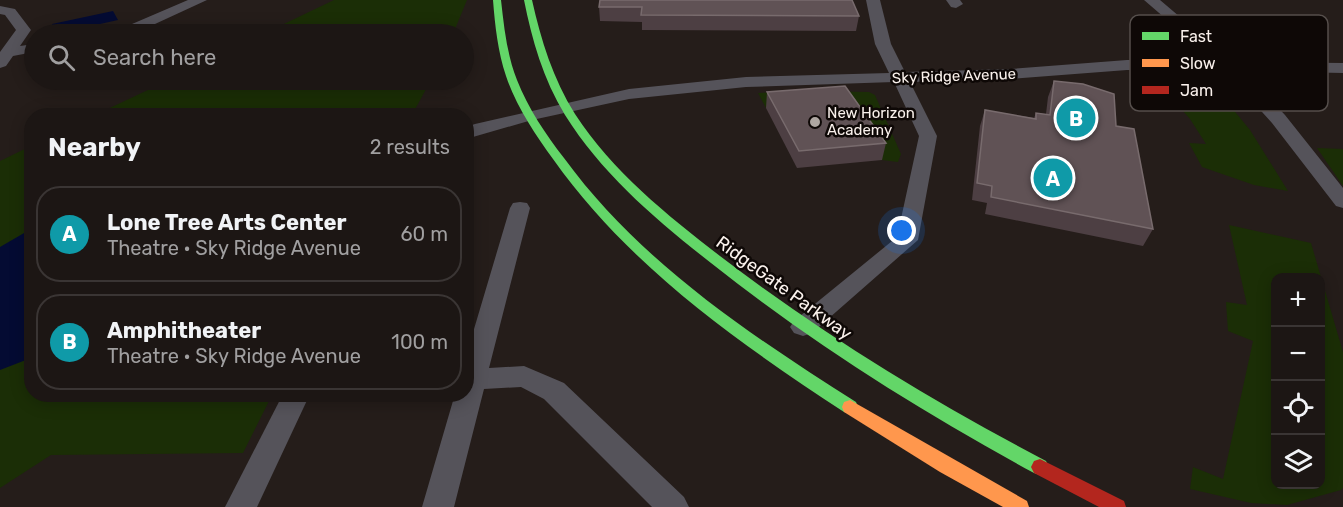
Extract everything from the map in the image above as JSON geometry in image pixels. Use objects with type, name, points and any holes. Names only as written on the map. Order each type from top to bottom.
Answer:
[{"type":"main road","points":[[497,0],[508,64],[516,87],[553,153],[598,207],[654,261],[730,326],[822,390],[952,470],[1020,507]]},
{"type":"main road","name":"RidgeGate Parkway","points":[[528,0],[538,48],[550,81],[566,108],[591,143],[636,193],[692,242],[767,302],[857,364],[979,435],[1118,507]]},
{"type":"street","points":[[144,24],[200,0]]},
{"type":"street","points":[[804,327],[906,240],[928,136],[883,44],[873,0]]},
{"type":"street","points":[[1151,0],[1171,15]]},
{"type":"street","points":[[0,10],[10,12],[24,30],[5,58]]},
{"type":"street","points":[[5,58],[24,51]]},
{"type":"street","name":"Sky Ridge Avenue","points":[[474,131],[530,115],[629,94],[746,82],[1011,74],[1130,65]]},
{"type":"street","name":"Sky Ridge Avenue","points":[[1328,68],[1343,68]]},
{"type":"street","points":[[1270,111],[1303,148],[1343,202]]},
{"type":"street","points":[[474,375],[520,208]]},
{"type":"street","points":[[474,379],[524,376],[554,391],[673,507]]},
{"type":"street","points":[[241,507],[293,402]]},
{"type":"street","points":[[438,507],[467,402]]},
{"type":"green space","points":[[334,0],[467,0],[457,24],[284,24]]},
{"type":"green space","points":[[148,90],[426,90],[416,108],[110,108]]},
{"type":"green space","points":[[869,92],[875,95],[901,154],[898,162],[882,160],[842,102],[766,108],[758,93]]},
{"type":"green space","points":[[1183,111],[1234,111],[1250,130],[1288,191],[1254,185],[1202,167],[1189,143],[1206,144]]},
{"type":"green space","points":[[1317,148],[1343,149],[1343,186]]},
{"type":"green space","points":[[24,149],[24,402],[268,402],[243,453],[51,455],[0,488],[0,161]]},
{"type":"green space","points":[[1229,225],[1311,243],[1320,273],[1271,273],[1271,489],[1325,489],[1325,291],[1343,352],[1343,488],[1341,490],[1287,505],[1251,503],[1190,489],[1193,467],[1223,479],[1253,341],[1228,331],[1226,302],[1247,305]]},
{"type":"water","points":[[113,11],[118,20],[100,24],[52,24]]},
{"type":"water","points":[[24,233],[24,361],[0,370],[0,247]]},
{"type":"building","points":[[600,0],[852,0],[859,16],[641,15],[642,7],[599,7]]},
{"type":"building","points":[[1054,81],[1083,84],[1114,94],[1116,126],[1134,129],[1153,229],[991,197],[992,186],[977,183],[985,110],[1036,119],[1036,113],[1050,115]]},
{"type":"building","name":"New Horizon Academy","points":[[845,86],[886,143],[799,151],[767,92]]},
{"type":"traffic: fast","points":[[497,0],[505,56],[516,89],[544,139],[578,186],[617,229],[660,270],[754,343],[850,407]]},
{"type":"traffic: fast","points":[[528,0],[543,59],[555,87],[584,134],[632,189],[746,284],[827,341],[910,394],[1040,467]]},
{"type":"traffic: slow","points":[[850,407],[946,466],[1020,507]]},
{"type":"traffic: jam","points":[[1040,467],[1117,507]]},
{"type":"place","name":"Amphitheater","points":[[1076,118]]},
{"type":"place","name":"New Horizon Academy","points":[[815,122]]},
{"type":"place","name":"Lone Tree Arts Center","points":[[1053,178]]}]
